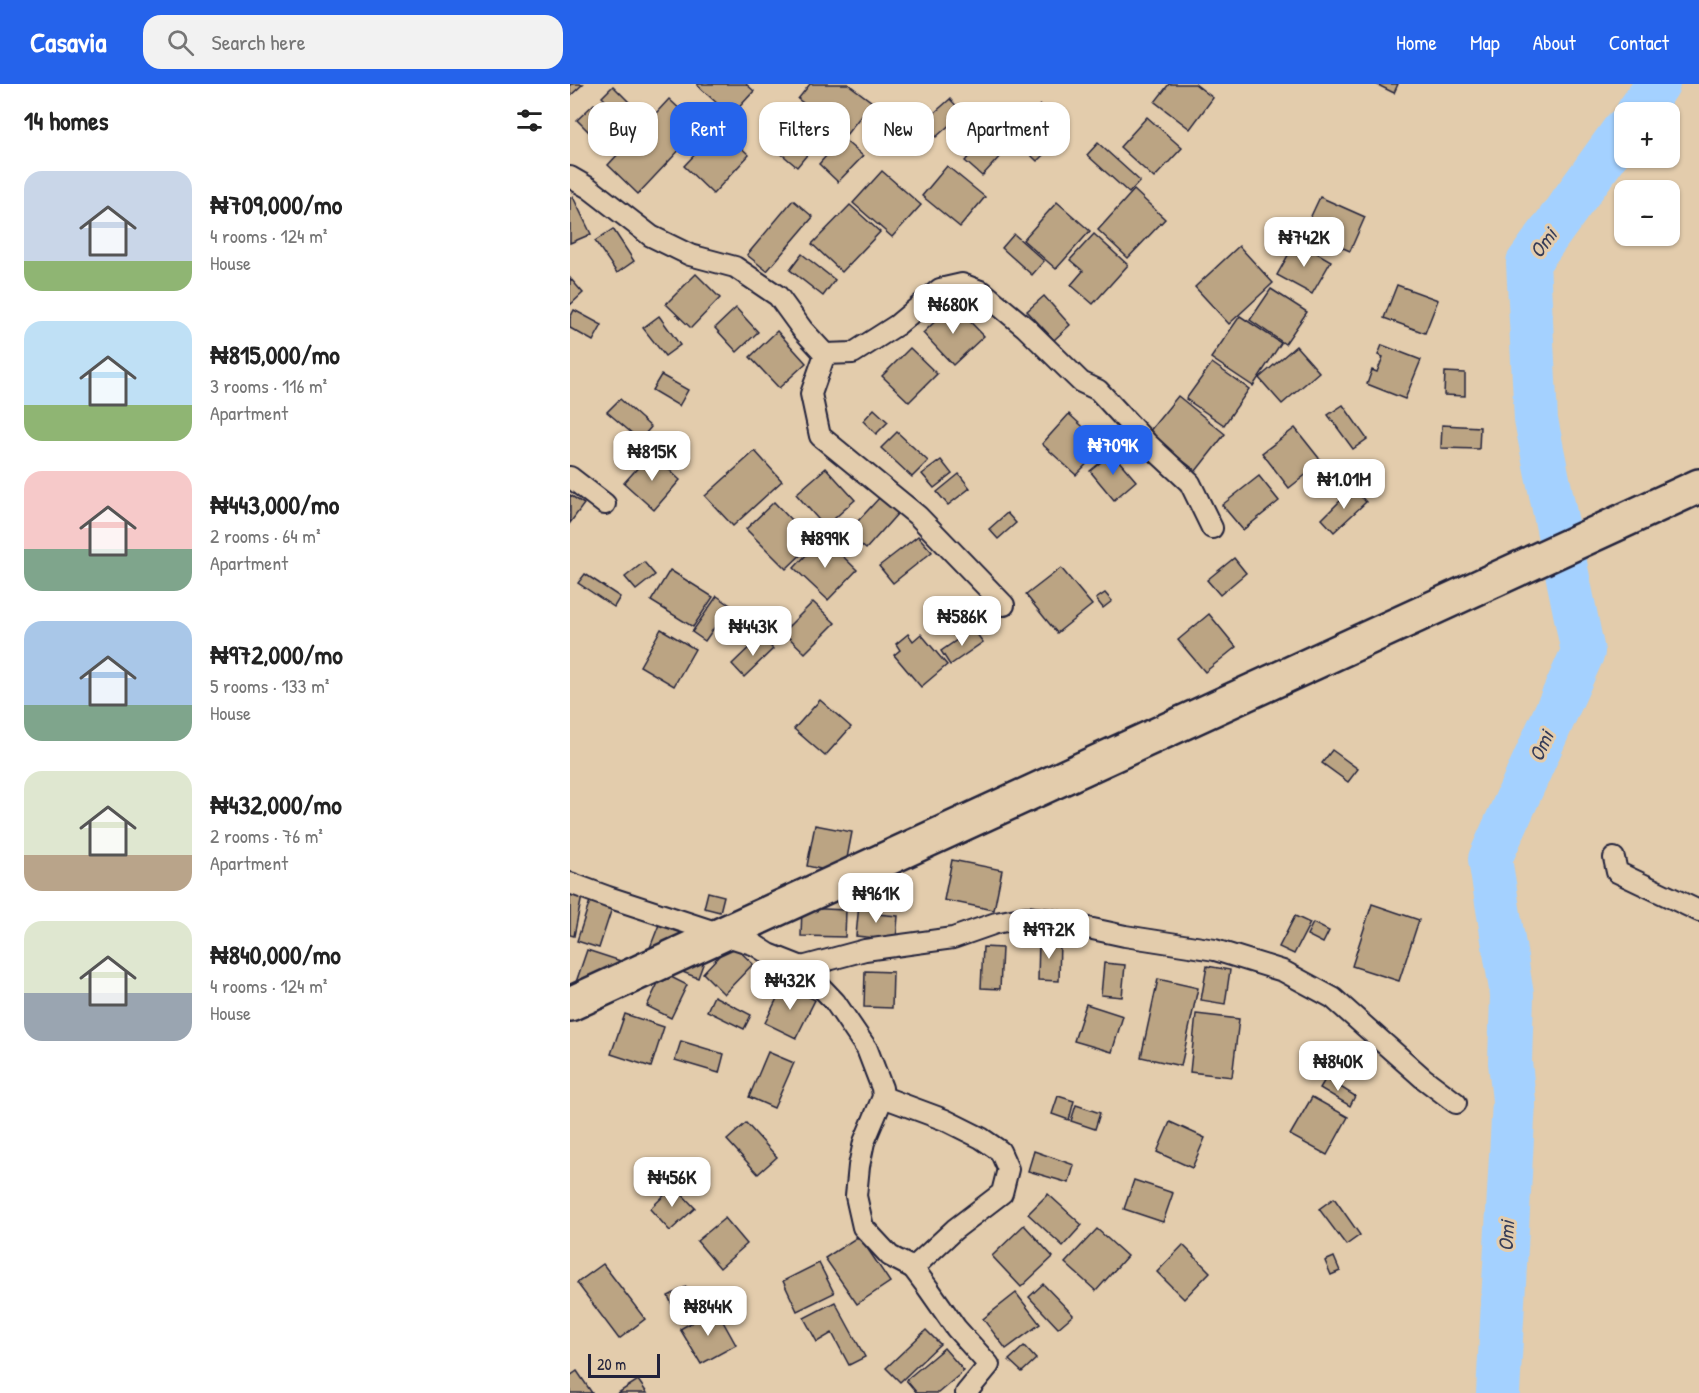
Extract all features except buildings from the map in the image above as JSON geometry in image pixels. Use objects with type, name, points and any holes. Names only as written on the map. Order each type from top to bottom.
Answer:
[{"type":"highway","points":[[570,1004],[1699,486]]},
{"type":"street","points":[[570,177],[589,188],[651,236],[690,255],[735,267],[778,296],[802,329],[825,354],[854,353],[897,325],[940,289],[962,284],[983,292],[1025,327],[1081,382],[1098,390],[1147,443],[1190,483],[1212,528]]},
{"type":"street","points":[[825,354],[811,394],[820,436],[918,516],[1004,604]]},
{"type":"street","points":[[570,477],[605,504]]},
{"type":"street","points":[[1614,858],[1617,872],[1699,911]]},
{"type":"street","points":[[570,883],[755,945],[769,954],[802,967],[835,1002],[867,1049],[882,1088],[883,1097],[864,1142],[859,1166],[856,1196],[863,1227],[890,1256],[913,1268],[956,1328],[989,1365],[966,1393]]},
{"type":"street","points":[[802,967],[865,950],[953,938],[996,923],[1026,917],[1215,950],[1283,971],[1333,998],[1423,1078],[1456,1102]]},
{"type":"street","points":[[883,1097],[945,1120],[981,1138],[1000,1151],[1008,1168],[1002,1193],[955,1228],[913,1268]]},
{"type":"waterway","name":"Omi","points":[[1645,102],[1658,84]]},
{"type":"waterway","name":"Omi","points":[[1498,1393],[1514,1101],[1510,1062],[1512,995],[1490,859],[1583,652],[1536,420],[1528,263],[1614,144]]}]
